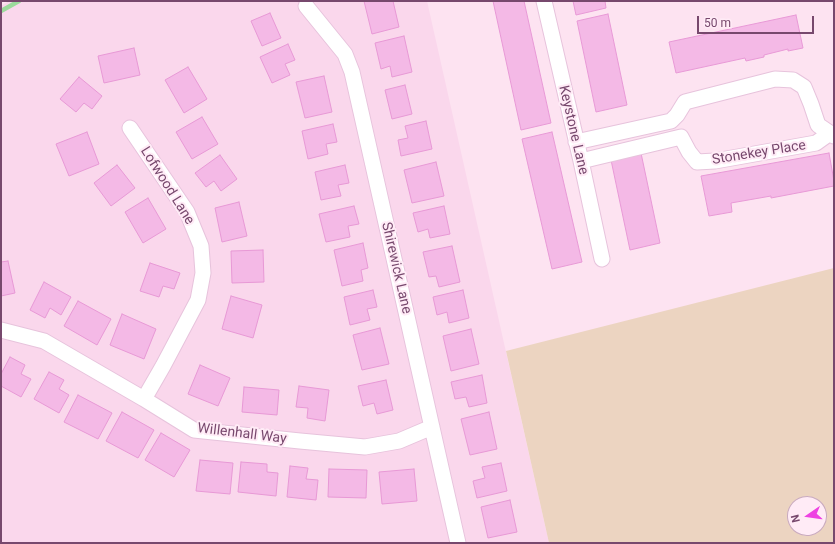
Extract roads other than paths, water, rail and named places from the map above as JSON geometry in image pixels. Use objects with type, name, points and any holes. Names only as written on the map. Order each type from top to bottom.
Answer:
[{"type":"street","name":"Keystone Lane","points":[[544,1],[602,259]]},
{"type":"street","name":"Shirewick Lane","points":[[306,6],[345,54],[352,72],[458,543]]},
{"type":"street","name":"Stonekey Place","points":[[576,142],[671,121],[677,115],[685,102],[775,79],[793,80],[804,87],[818,125],[832,134],[816,143],[715,161],[697,162],[689,152],[681,137],[581,161]]},
{"type":"street","name":"Lofwood Lane","points":[[130,128],[187,212],[201,246],[203,273],[198,300],[144,399]]},
{"type":"street","name":"Willenhall Way","points":[[1,330],[44,341],[194,430],[365,447],[399,441],[432,427]]},
{"type":"waterway","points":[[1,11],[19,1]]}]
